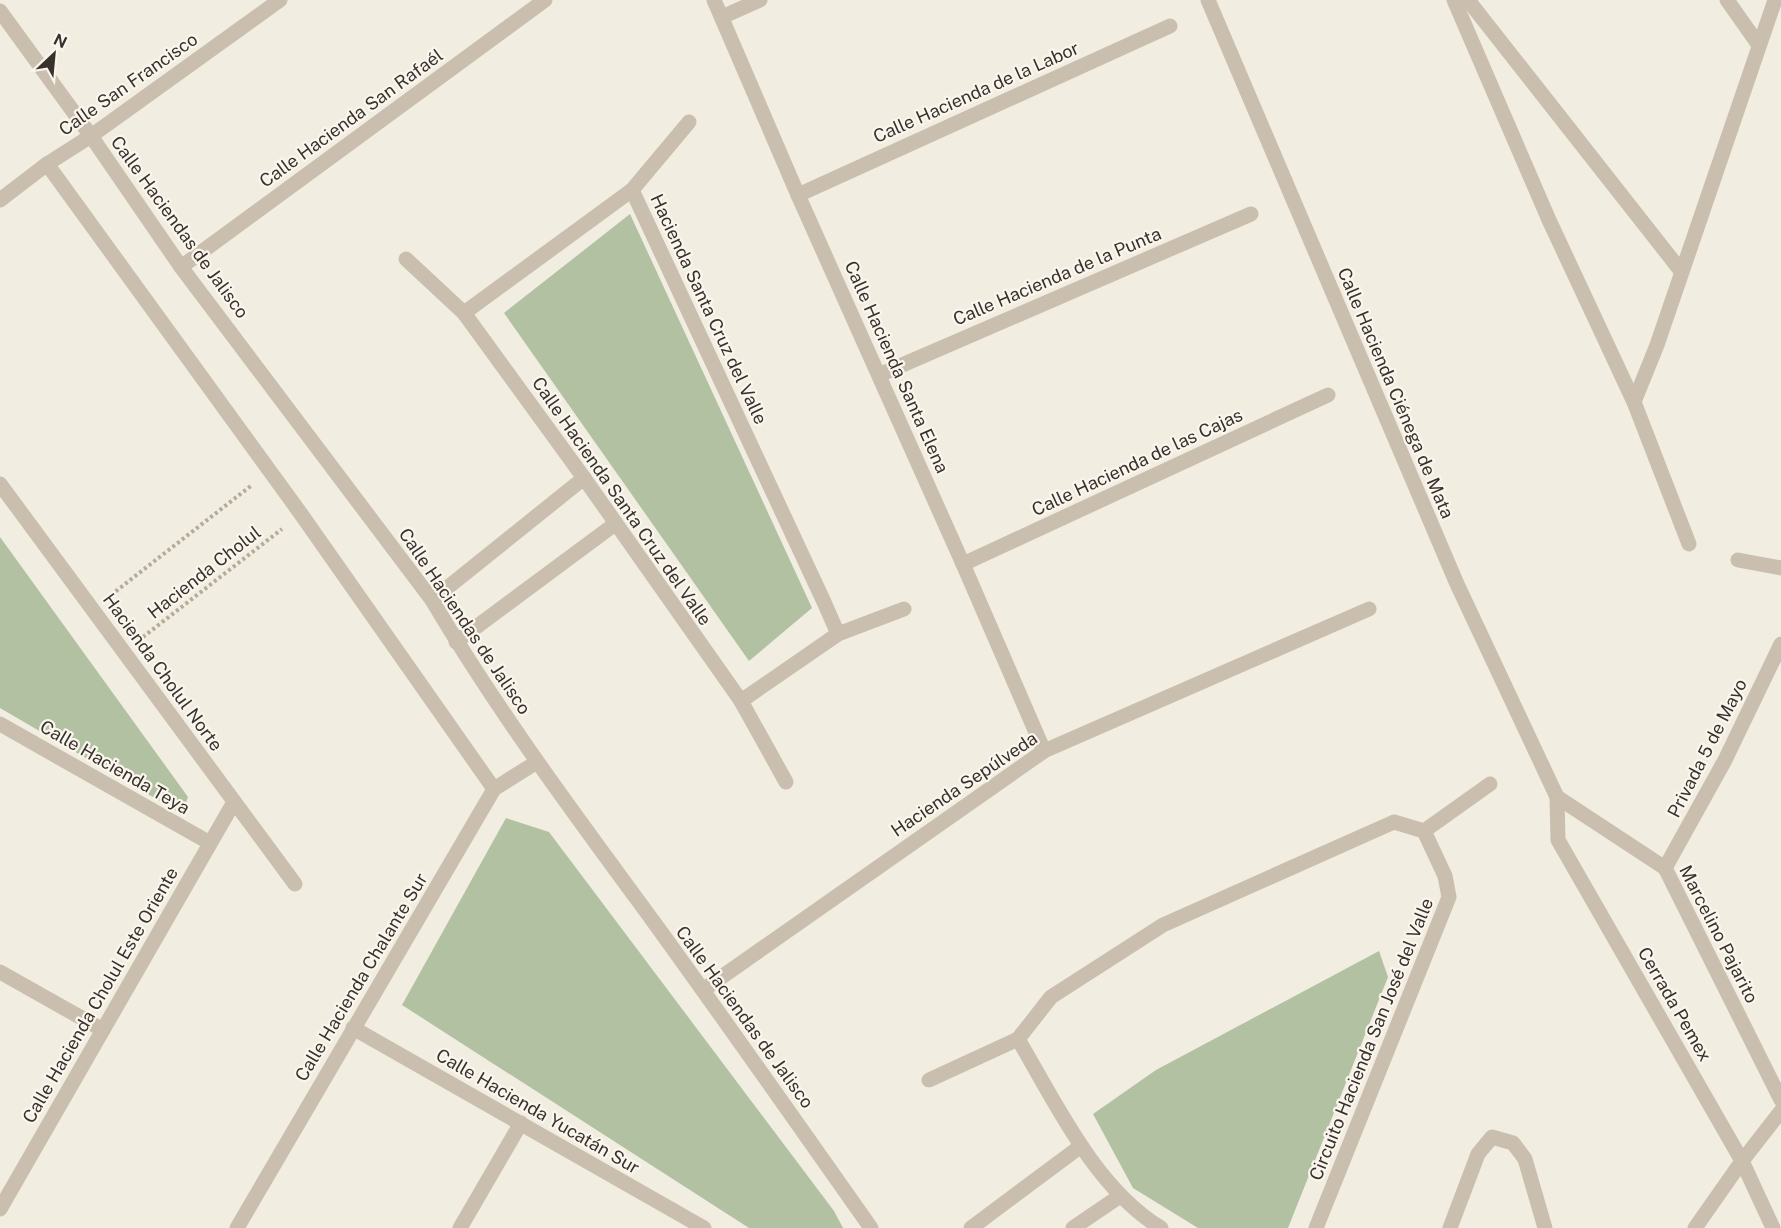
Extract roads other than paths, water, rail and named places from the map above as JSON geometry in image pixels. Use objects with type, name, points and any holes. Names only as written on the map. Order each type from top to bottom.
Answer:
[{"type":"street","name":"Calle San Francisco","points":[[0,200],[47,164],[91,136],[280,0]]},
{"type":"street","name":"Calle Hacienda San Rafaél","points":[[181,267],[544,0]]},
{"type":"street","name":"Calle Hacienda Santa Elena","points":[[714,0],[1044,751]]},
{"type":"street","points":[[722,17],[760,0]]},
{"type":"street","name":"Calle Hacienda Ciénega de Mata","points":[[1208,0],[1457,584],[1557,797]]},
{"type":"street","points":[[1454,0],[1549,220],[1634,402],[1689,544]]},
{"type":"street","points":[[1468,0],[1681,271]]},
{"type":"street","points":[[1727,0],[1758,44]]},
{"type":"street","points":[[1634,402],[1657,345],[1758,44],[1775,0]]},
{"type":"street","name":"Calle Haciendas de Jalisco","points":[[0,11],[91,136],[181,267],[432,600],[456,642],[537,762],[703,990],[871,1228]]},
{"type":"street","name":"Calle Hacienda de la Labor","points":[[798,195],[1170,26]]},
{"type":"street","points":[[632,190],[689,122]]},
{"type":"street","points":[[47,164],[301,514],[494,789]]},
{"type":"street","name":"Hacienda Santa Cruz del Valle","points":[[465,313],[632,190],[838,634]]},
{"type":"street","name":"Calle Hacienda de la Punta","points":[[879,375],[1251,214]]},
{"type":"street","name":"Calle Hacienda Santa Cruz del Valle","points":[[406,259],[465,313],[741,701],[786,782]]},
{"type":"street","name":"Calle Hacienda de las Cajas","points":[[963,564],[1328,395]]},
{"type":"street","points":[[432,600],[584,478]]},
{"type":"street","name":"Hacienda Cholul Norte","points":[[0,484],[295,884]]},
{"type":"street","points":[[456,642],[615,524]]},
{"type":"street","points":[[1738,560],[1781,568]]},
{"type":"street","points":[[741,701],[838,634],[904,609]]},
{"type":"street","name":"Hacienda Sepúlveda","points":[[703,990],[1044,751],[1369,609]]},
{"type":"street","name":"Privada 5 de Mayo","points":[[1665,868],[1725,760],[1781,644]]},
{"type":"street","name":"Calle Hacienda Teya","points":[[0,724],[210,843]]},
{"type":"street","name":"Calle Hacienda Chalante Sur","points":[[237,1228],[494,789],[537,762]]},
{"type":"street","points":[[929,1080],[1018,1039],[1051,997],[1163,925],[1394,822],[1424,831],[1490,784]]},
{"type":"street","name":"Marcelino Pajarito","points":[[1557,797],[1665,868],[1781,1100]]},
{"type":"street","name":"Cerrada Pemex","points":[[1557,797],[1558,840],[1742,1161],[1773,1228]]},
{"type":"street","name":"Calle Hacienda Cholul Este Oriente","points":[[0,1209],[234,802]]},
{"type":"street","name":"Circuito Hacienda San José del Valle","points":[[1316,1228],[1449,897],[1445,876],[1424,831]]},
{"type":"street","points":[[0,972],[103,1030]]},
{"type":"street","name":"Calle Hacienda Yucatán Sur","points":[[353,1028],[697,1226]]},
{"type":"street","points":[[1018,1039],[1081,1146],[1120,1196],[1161,1228]]},
{"type":"street","points":[[1695,1228],[1742,1161],[1781,1111]]},
{"type":"street","points":[[460,1228],[521,1123]]},
{"type":"street","points":[[1449,1228],[1478,1154],[1492,1137],[1513,1143],[1525,1159],[1545,1228]]},
{"type":"street","points":[[971,1228],[1081,1146]]},
{"type":"street","points":[[1073,1228],[1120,1196]]}]
